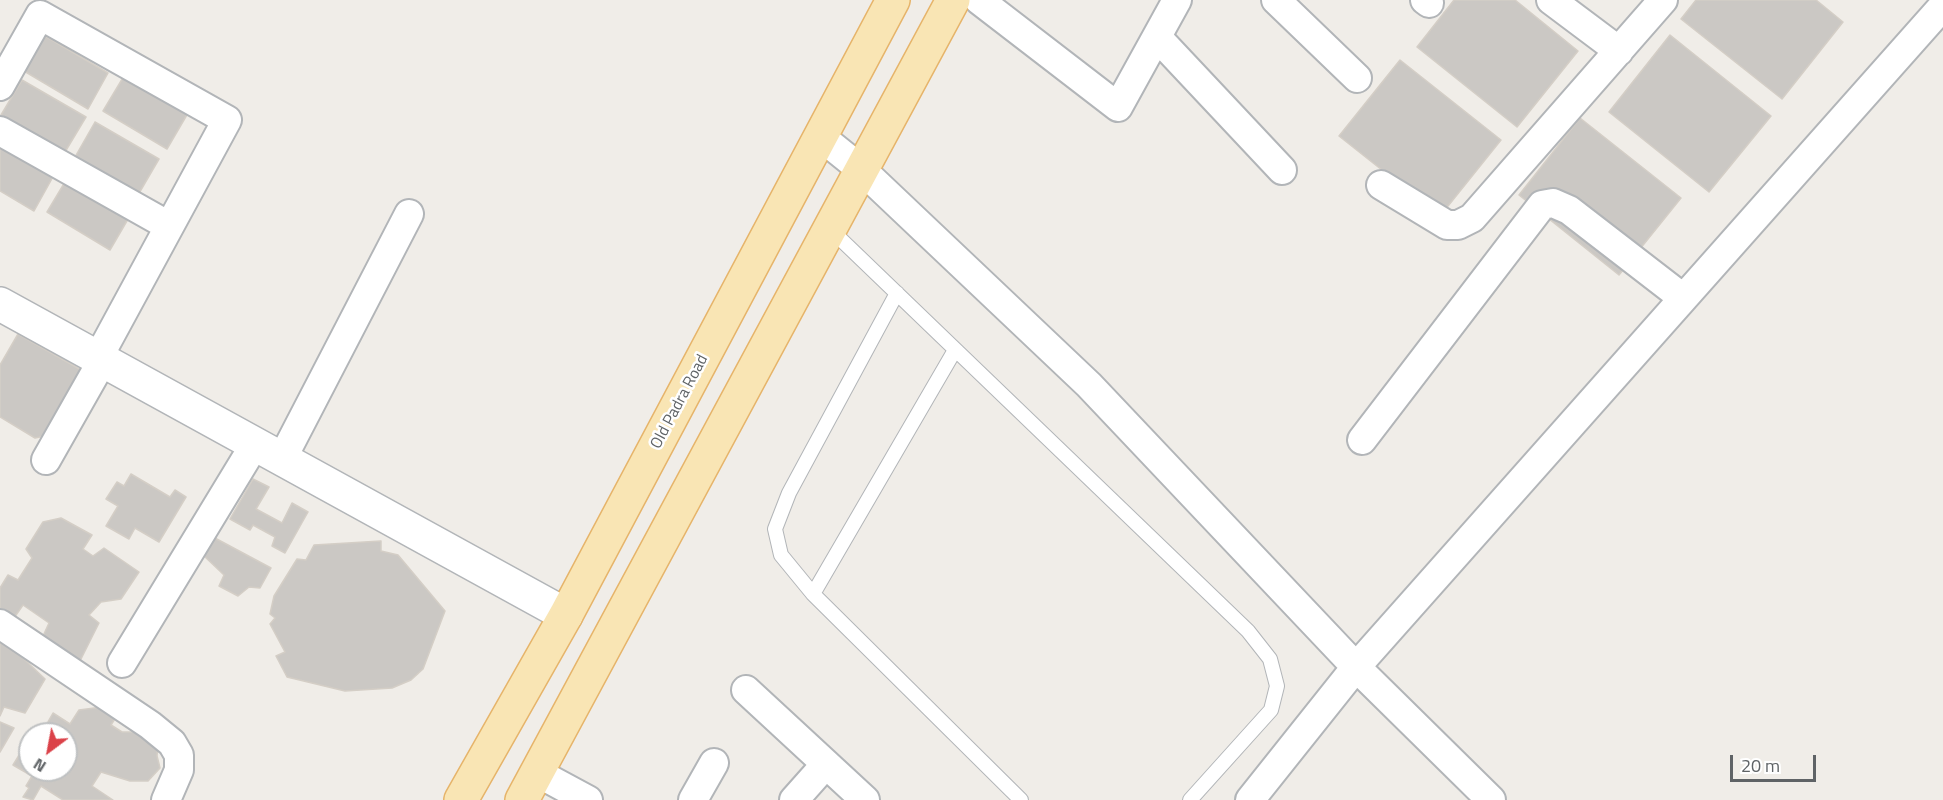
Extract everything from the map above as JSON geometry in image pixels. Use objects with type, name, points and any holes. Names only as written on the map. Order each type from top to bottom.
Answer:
[{"type":"main road","name":"Old Padra Road","points":[[460,800],[566,615],[893,0]]},
{"type":"main road","points":[[529,786],[953,0]]},
{"type":"street","points":[[979,0],[1118,107],[1177,0]]},
{"type":"street","points":[[1276,0],[1357,78]]},
{"type":"street","points":[[1551,0],[1618,51]]},
{"type":"street","points":[[1381,185],[1447,225],[1458,225],[1472,218],[1663,0]]},
{"type":"street","points":[[1250,800],[1356,667],[1683,298],[1940,14]]},
{"type":"street","points":[[0,86],[40,15],[226,120],[98,358],[97,370],[46,460]]},
{"type":"street","points":[[1157,37],[1282,170]]},
{"type":"street","points":[[0,131],[169,226]]},
{"type":"street","points":[[821,138],[862,170],[1089,385],[1356,667],[1491,800]]},
{"type":"street","points":[[1362,440],[1542,205],[1553,203],[1569,210],[1683,298]]},
{"type":"street","points":[[122,663],[268,451],[409,214]]},
{"type":"street","points":[[0,304],[566,615]]},
{"type":"street","points":[[0,624],[150,725],[172,743],[179,755],[179,770],[166,800]]},
{"type":"street","points":[[746,690],[865,800]]},
{"type":"street","points":[[693,800],[714,763]]},
{"type":"street","points":[[794,800],[826,764]]},
{"type":"street","points":[[529,786],[588,800]]},
{"type":"lane","points":[[829,228],[1248,631],[1270,659],[1276,686],[1271,710],[1190,800]]},
{"type":"lane","points":[[897,293],[789,493],[775,529],[781,555],[813,594],[1021,800]]},
{"type":"lane","points":[[813,594],[955,350]]},
{"type":"building","points":[[1454,0],[1515,0],[1578,51],[1517,127],[1417,47]]},
{"type":"building","points":[[1696,0],[1816,0],[1843,22],[1782,99],[1681,19]]},
{"type":"building","points":[[1670,35],[1771,116],[1709,192],[1609,112]]},
{"type":"building","points":[[45,36],[108,73],[88,109],[24,71]]},
{"type":"building","points":[[1400,60],[1501,140],[1440,216],[1339,136]]},
{"type":"building","points":[[124,76],[188,113],[167,149],[103,111]]},
{"type":"building","points":[[22,80],[86,117],[65,152],[1,115]]},
{"type":"building","points":[[1580,118],[1681,198],[1619,275],[1519,195]]},
{"type":"building","points":[[95,122],[159,159],[138,195],[75,157]]},
{"type":"building","points":[[0,143],[54,175],[34,211],[0,191]]},
{"type":"building","points":[[68,177],[131,214],[110,250],[47,212]]},
{"type":"building","points":[[18,334],[83,371],[45,436],[35,438],[0,417],[0,365]]},
{"type":"building","points":[[131,474],[170,497],[175,490],[186,497],[159,542],[135,528],[129,539],[106,526],[118,506],[106,499],[117,482],[124,486]]},
{"type":"building","points":[[253,479],[269,487],[256,509],[282,523],[292,503],[308,512],[285,553],[272,546],[275,537],[253,525],[250,530],[230,519]]},
{"type":"building","points":[[61,518],[92,535],[83,549],[93,556],[104,548],[139,572],[121,599],[101,602],[89,615],[99,623],[80,661],[43,636],[49,623],[23,605],[14,618],[0,609],[0,588],[8,575],[18,580],[32,558],[26,549],[43,522]]},
{"type":"building","points":[[213,537],[271,568],[260,588],[249,587],[238,596],[219,586],[224,575],[203,555]]},
{"type":"building","points":[[381,541],[381,551],[398,555],[445,611],[423,669],[411,680],[392,688],[345,691],[287,677],[276,656],[285,652],[270,624],[275,618],[270,614],[274,596],[297,559],[306,560],[314,545]]},
{"type":"building","points":[[0,636],[45,679],[25,713],[4,707],[0,716]]},
{"type":"building","points":[[102,707],[116,717],[111,725],[122,732],[152,732],[158,742],[157,756],[160,768],[148,781],[130,781],[101,772],[92,786],[113,800],[63,800],[41,786],[33,800],[23,797],[29,788],[26,786],[28,782],[78,782],[78,722],[71,722],[79,710]]},
{"type":"building","points":[[53,713],[67,722],[48,722]]},
{"type":"building","points":[[0,722],[14,728],[0,752]]},
{"type":"building","points":[[18,757],[18,768],[13,765]]}]
